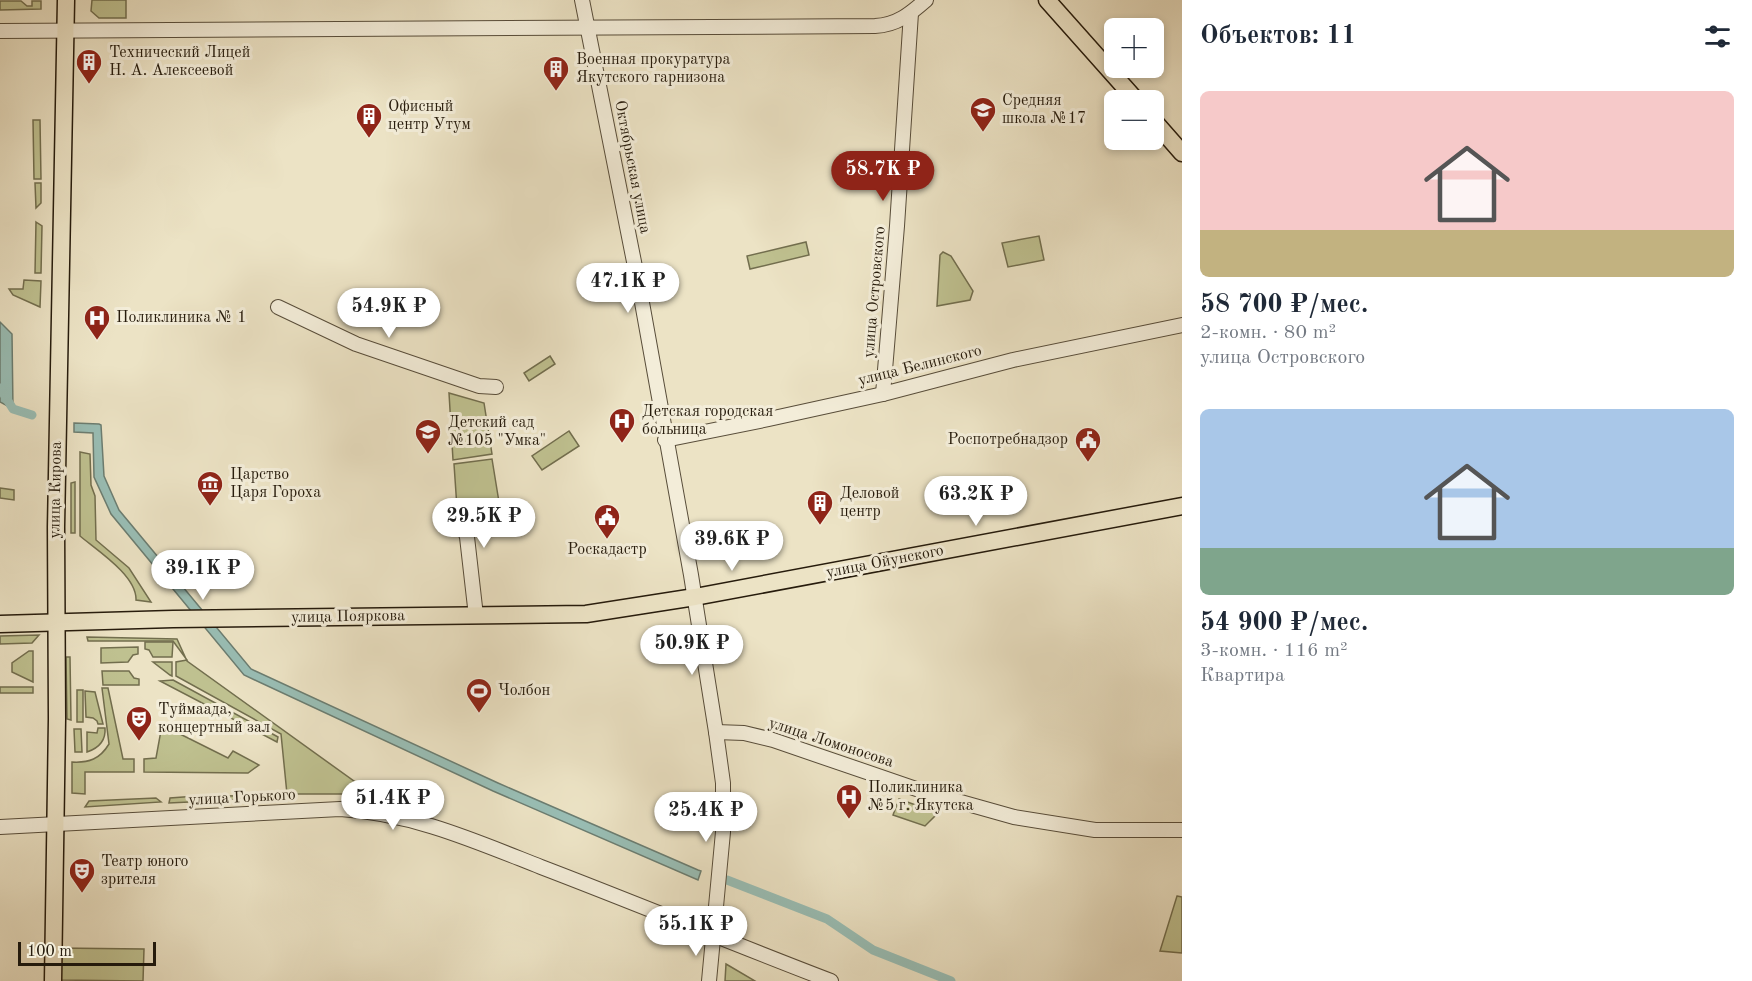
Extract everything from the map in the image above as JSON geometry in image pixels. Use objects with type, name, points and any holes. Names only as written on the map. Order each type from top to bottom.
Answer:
[{"type":"main road","name":"улица Кирова","points":[[53,981],[57,719],[55,622],[66,0]]},
{"type":"main road","points":[[1047,0],[1127,90]]},
{"type":"main road","points":[[1164,132],[1182,153]]},
{"type":"main road","name":"улица Ойунского","points":[[695,597],[1182,506]]},
{"type":"main road","name":"улица Пояркова","points":[[0,624],[173,619],[586,614],[695,597]]},
{"type":"street","name":"Октябрьская улица","points":[[582,0],[641,297],[695,597],[723,783],[723,832],[709,981]]},
{"type":"street","points":[[0,31],[883,26],[901,20],[926,0]]},
{"type":"street","name":"улица Островского","points":[[883,393],[911,13]]},
{"type":"street","points":[[278,308],[356,344],[479,386],[496,387]]},
{"type":"street","name":"улица Белинского","points":[[665,440],[883,393],[1013,360],[1182,325]]},
{"type":"street","points":[[461,520],[467,537],[476,616]]},
{"type":"street","name":"улица Ломоносова","points":[[716,732],[744,733],[773,740],[925,792],[1014,817],[1095,830],[1182,830]]},
{"type":"street","name":"улица Горького","points":[[0,827],[340,809],[389,814],[428,824],[831,981]]},
{"type":"green space","points":[[92,0],[126,0],[126,18],[99,18],[91,11]]},
{"type":"green space","points":[[0,1],[21,1],[27,6],[32,6],[32,1],[41,1],[41,9],[0,10]]},
{"type":"green space","points":[[33,120],[40,120],[41,179],[34,179]]},
{"type":"green space","points":[[35,183],[41,183],[41,203],[36,208]]},
{"type":"green space","points":[[36,222],[42,226],[41,273],[35,273]]},
{"type":"green space","points":[[1039,236],[1044,260],[1008,267],[1002,243]]},
{"type":"green space","points":[[806,242],[809,255],[750,269],[747,256]]},
{"type":"green space","points":[[943,252],[951,256],[973,291],[970,300],[937,306],[940,255]]},
{"type":"green space","points":[[24,280],[41,281],[40,307],[13,295],[9,289],[23,289]]},
{"type":"green space","points":[[550,356],[555,364],[529,381],[524,373]]},
{"type":"green space","points":[[449,393],[484,403],[492,454],[453,460]]},
{"type":"green space","points":[[569,431],[579,446],[542,470],[532,456]]},
{"type":"green space","points":[[80,452],[90,454],[91,485],[95,496],[96,540],[129,568],[151,602],[136,600],[135,591],[123,573],[80,536]]},
{"type":"green space","points":[[492,459],[499,502],[457,508],[454,464]]},
{"type":"green space","points":[[75,482],[75,533],[71,533],[71,483]]},
{"type":"green space","points":[[0,488],[14,490],[14,500],[0,498]]},
{"type":"green space","points":[[39,635],[32,643],[0,644],[0,636]]},
{"type":"green space","points":[[87,637],[177,639],[186,658],[173,641],[88,641]]},
{"type":"green space","points":[[145,642],[173,642],[172,657],[153,657],[149,650],[145,649]]},
{"type":"green space","points":[[138,647],[138,654],[133,655],[128,662],[101,663],[101,648]]},
{"type":"green space","points":[[29,651],[33,651],[33,682],[12,672],[12,663]]},
{"type":"green space","points":[[66,657],[70,657],[71,720],[67,719]]},
{"type":"green space","points":[[187,660],[372,794],[287,794],[281,734],[176,676],[176,662]]},
{"type":"green space","points":[[153,662],[172,662],[172,676],[170,675]]},
{"type":"green space","points":[[102,671],[129,671],[134,678],[139,679],[139,685],[103,685]]},
{"type":"green space","points":[[173,680],[278,737],[277,742],[160,681]]},
{"type":"green space","points":[[0,687],[33,687],[33,693],[0,693]]},
{"type":"green space","points":[[102,688],[108,688],[123,759],[134,759],[134,772],[85,772],[85,794],[72,793],[72,762],[94,759],[109,744]]},
{"type":"green space","points":[[77,690],[83,690],[83,722],[77,722]]},
{"type":"green space","points":[[85,691],[95,692],[103,724],[98,724],[93,718],[86,717]]},
{"type":"green space","points":[[162,725],[228,758],[233,751],[259,765],[248,773],[144,772],[144,759],[156,758]]},
{"type":"green space","points":[[98,728],[105,728],[103,740],[87,752],[87,732],[97,733]]},
{"type":"green space","points":[[74,729],[81,729],[82,752],[75,752]]},
{"type":"green space","points":[[210,795],[210,801],[169,803],[170,798]]},
{"type":"green space","points":[[275,795],[275,799],[225,800],[225,796]]},
{"type":"green space","points":[[156,798],[161,802],[85,807],[89,801]]},
{"type":"green space","points":[[899,799],[938,813],[925,826],[893,815]]},
{"type":"green space","points":[[1177,896],[1182,897],[1182,953],[1160,951]]},
{"type":"green space","points":[[57,948],[144,949],[143,981],[57,980]]},
{"type":"green space","points":[[726,964],[755,981],[725,981]]},
{"type":"water","points":[[0,322],[12,334],[13,409],[0,402]]},
{"type":"water","points":[[74,423],[101,425],[104,476],[119,510],[251,669],[498,783],[701,871],[698,880],[493,791],[244,675],[111,514],[94,477],[93,433],[74,432]]},
{"type":"waterway","points":[[0,388],[13,409],[32,415]]},
{"type":"waterway","points":[[727,880],[827,919],[873,950],[951,981]]},
{"type":"place","name":"Технический Лицей Н. А. Алексеевой","points":[[89,85]]},
{"type":"place","name":"Военная прокуратура Якутского гарнизона","points":[[556,92]]},
{"type":"place","name":"Средняя школа №17","points":[[983,133]]},
{"type":"place","name":"Офисный центр Утум","points":[[369,139]]},
{"type":"place","name":"Поликлиника № 1","points":[[97,341]]},
{"type":"place","name":"Детская городская больница","points":[[622,444]]},
{"type":"place","name":"Детский сад №105 \"Умка\"","points":[[428,455]]},
{"type":"place","name":"Роспотребнадзор","points":[[1088,463]]},
{"type":"place","name":"Царство Царя Гороха","points":[[210,507]]},
{"type":"place","name":"Деловой центр","points":[[820,526]]},
{"type":"place","name":"Роскадастр","points":[[607,540]]},
{"type":"place","name":"Чолбон","points":[[479,714]]},
{"type":"place","name":"Туймаада, концертный зал","points":[[139,742]]},
{"type":"place","name":"Поликлиника №5 г. Якутска","points":[[849,820]]},
{"type":"place","name":"Театр юного зрителя","points":[[82,894]]}]
